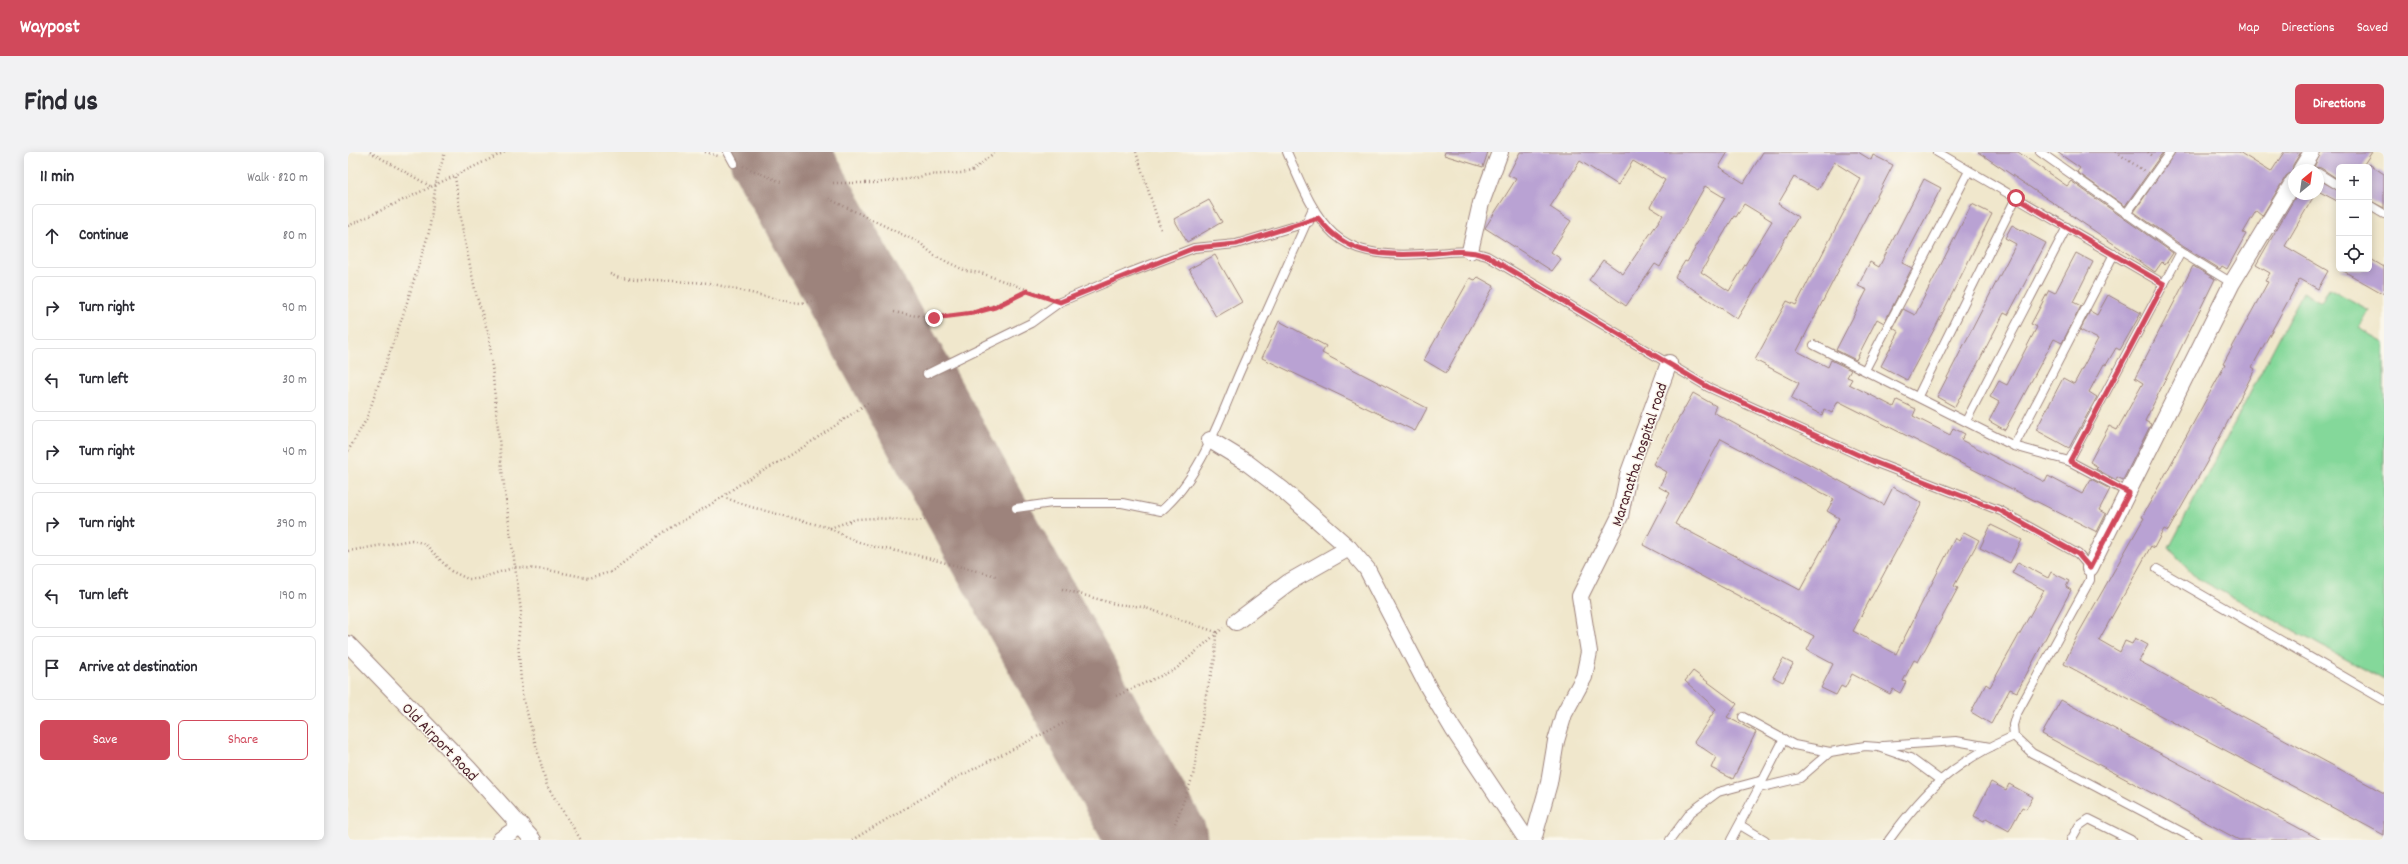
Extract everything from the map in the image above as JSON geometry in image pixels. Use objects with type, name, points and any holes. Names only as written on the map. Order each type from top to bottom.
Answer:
[{"type":"street","points":[[1470,251],[1481,203],[1500,152]]},
{"type":"street","points":[[2090,568],[2129,493],[2232,283],[2288,191]]},
{"type":"street","name":"Maranatha hospital road","points":[[1533,840],[1549,783],[1556,741],[1564,714],[1584,677],[1589,652],[1580,596],[1620,516],[1628,475],[1669,363]]},
{"type":"street","points":[[1210,440],[1246,462],[1282,490],[1349,548],[1367,569],[1428,687],[1453,729],[1527,840]]},
{"type":"street","points":[[1236,622],[1289,582],[1349,548]]},
{"type":"street","name":"Old Airport Road","points":[[348,644],[521,825],[532,840]]},
{"type":"street","points":[[500,840],[521,825]]},
{"type":"lane","points":[[728,152],[734,163]]},
{"type":"lane","points":[[1287,152],[1318,218],[1328,230],[1344,243],[1362,250],[1382,254],[1421,254],[1470,251],[1487,256],[1708,387],[1816,437],[2001,511],[2078,554],[2090,568],[2090,580],[2016,715],[2013,725],[2014,736],[2032,753],[2197,840]]},
{"type":"lane","points":[[1937,152],[2164,284]]},
{"type":"lane","points":[[2040,152],[2181,252],[2232,283]]},
{"type":"lane","points":[[2126,214],[2170,152]]},
{"type":"lane","points":[[1865,370],[1969,171]]},
{"type":"lane","points":[[2324,177],[2336,184]]},
{"type":"lane","points":[[1918,396],[2016,198]]},
{"type":"lane","points":[[2372,207],[2384,214]]},
{"type":"lane","points":[[1016,508],[1052,503],[1122,503],[1161,511],[1170,503],[1190,478],[1210,440],[1313,208]]},
{"type":"lane","points":[[927,374],[1031,323],[1060,302],[1194,248],[1236,244],[1307,223],[1318,218]]},
{"type":"lane","points":[[1966,421],[2067,227]]},
{"type":"lane","points":[[2070,461],[2181,252]]},
{"type":"lane","points":[[2014,446],[2114,254]]},
{"type":"lane","points":[[1814,345],[1918,396],[2014,446],[2070,461],[2129,493]]},
{"type":"lane","points":[[2158,569],[2384,700]]},
{"type":"lane","points":[[1743,717],[1794,745],[1830,752],[1853,747],[1878,747],[1956,741],[1990,746]]},
{"type":"lane","points":[[1889,840],[1917,804],[1940,780],[1967,759],[1990,746],[2014,736]]},
{"type":"lane","points":[[1731,840],[1784,739]]},
{"type":"lane","points":[[1878,747],[1910,758],[1940,780]]},
{"type":"lane","points":[[1670,840],[1691,812],[1718,792],[1800,778],[1830,752]]},
{"type":"lane","points":[[2071,840],[2079,826],[2089,819],[2131,840]]},
{"type":"lane","points":[[1740,825],[1765,840]]},
{"type":"path","points":[[370,152],[431,186]]},
{"type":"path","points":[[348,451],[366,420],[403,315],[429,232],[436,183],[445,152]]},
{"type":"path","points":[[348,226],[436,183],[455,177],[505,152]]},
{"type":"path","points":[[833,183],[875,183],[916,178],[926,175],[962,173],[972,171],[995,152]]},
{"type":"path","points":[[1136,152],[1161,230]]},
{"type":"path","points":[[2116,152],[2152,178]]},
{"type":"path","points":[[455,177],[463,232],[476,294],[489,336],[502,470],[522,611],[518,642],[523,698],[546,786],[581,840]]},
{"type":"path","points":[[829,200],[920,243],[935,256],[966,271],[998,279],[1060,302]]},
{"type":"path","points":[[610,274],[619,278],[709,283],[789,302],[801,303],[820,300]]},
{"type":"path","points":[[894,312],[934,318],[973,313],[995,307],[1027,291]]},
{"type":"path","points":[[348,551],[412,540],[425,544],[458,576],[477,579],[516,567],[548,570],[588,578],[611,572],[664,532],[723,497],[739,483],[759,474],[820,438],[870,400]]},
{"type":"path","points":[[723,497],[751,507],[830,528],[846,538],[870,546],[912,554],[996,576]]},
{"type":"path","points":[[830,528],[856,519],[876,518],[916,521],[968,513]]},
{"type":"path","points":[[1062,589],[1115,604],[1143,607],[1216,632]]},
{"type":"path","points":[[1116,696],[1176,668],[1216,632],[1236,622]]},
{"type":"path","points":[[1174,826],[1193,776],[1206,695],[1215,658],[1216,632]]},
{"type":"path","points":[[852,840],[956,778],[1066,722]]},
{"type":"green space","points":[[2329,288],[2369,310],[2359,328],[2384,342],[2384,680],[2197,578],[2169,548],[2303,292],[2321,302]]},
{"type":"building","points":[[1445,152],[1488,152],[1483,167],[1444,155]]},
{"type":"building","points":[[1520,152],[1728,152],[1719,167],[1744,183],[1763,152],[1858,152],[1871,160],[1873,155],[1893,165],[1797,351],[1828,367],[1831,360],[1851,370],[1847,377],[1852,379],[1849,384],[1894,407],[1897,400],[1916,409],[1913,416],[1950,435],[1953,428],[1965,434],[1961,440],[2045,482],[2048,476],[2082,494],[2091,479],[2110,489],[2099,510],[2106,514],[2097,532],[1838,401],[1832,413],[1824,409],[1822,415],[1791,399],[1799,383],[1755,360],[1787,301],[1796,305],[1861,179],[1834,162],[1818,190],[1794,177],[1778,204],[1798,217],[1737,319],[1675,277],[1685,261],[1687,262],[1725,198],[1705,186],[1660,267],[1655,264],[1626,306],[1589,280],[1603,260],[1623,274],[1663,215],[1650,207],[1665,180],[1633,161],[1618,185],[1580,161],[1550,207],[1571,221],[1551,252],[1561,259],[1552,271],[1485,228],[1516,179],[1508,175]],"holes":[[[1744,204],[1772,221],[1729,291],[1701,272],[1734,216],[1736,217]]]},
{"type":"building","points":[[1978,152],[2018,152],[2067,186],[2071,181],[2173,253],[2165,265],[2162,262],[2155,272]]},
{"type":"building","points":[[2057,152],[2163,152],[2125,206],[2077,172],[2080,168]]},
{"type":"building","points":[[2175,152],[2239,152],[2271,172],[2284,152],[2301,152],[2294,164],[2288,164],[2288,175],[2262,216],[2256,211],[2243,233],[2246,234],[2227,269],[2222,266],[2220,269],[2184,247],[2134,212]]},
{"type":"building","points":[[2321,152],[2372,152],[2364,164],[2336,164],[2336,178],[2324,170],[2324,164],[2315,164]]},
{"type":"building","points":[[2372,166],[2384,174],[2384,208],[2372,202]]},
{"type":"building","points":[[1924,179],[1941,188],[1902,263],[1912,268],[1884,323],[1877,319],[1856,360],[1836,350],[1867,290],[1858,286],[1870,262],[1879,267]]},
{"type":"building","points":[[2324,182],[2336,189],[2336,200],[2324,194]]},
{"type":"building","points":[[1209,200],[1222,222],[1187,242],[1174,219]]},
{"type":"building","points":[[2294,200],[2312,200],[2285,246],[2328,271],[2318,289],[2300,279],[2252,367],[2255,369],[2208,460],[2168,531],[2164,529],[2154,548],[2151,546],[2099,640],[2120,652],[2125,641],[2132,644],[2135,638],[2148,645],[2139,661],[2384,793],[2384,835],[2064,664],[2077,636],[2144,518],[2142,517],[2225,365],[2223,364],[2268,282],[2265,281],[2270,273],[2256,265]]},
{"type":"building","points":[[1972,204],[1992,214],[1936,326],[1907,380],[1881,366],[1899,332],[1893,328],[1903,309],[1915,315]]},
{"type":"building","points":[[2012,225],[2046,243],[2008,315],[2004,313],[1955,407],[1937,397],[2016,244],[2005,238]]},
{"type":"building","points":[[2076,253],[2093,262],[2073,302],[2081,306],[2062,343],[2054,339],[2005,430],[1989,421],[1999,402],[1990,397],[1999,381],[2007,385],[2037,327],[2031,324],[2049,290],[2055,293]]},
{"type":"building","points":[[1215,255],[1242,302],[1216,317],[1189,269]]},
{"type":"building","points":[[2372,260],[2384,267],[2384,294],[2345,272],[2372,272]]},
{"type":"building","points":[[2193,266],[2215,279],[2145,421],[2151,424],[2123,480],[2117,477],[2116,480],[2096,469],[2098,467],[2090,462],[2109,426],[2117,430],[2143,383],[2135,378]]},
{"type":"building","points":[[1478,277],[1494,286],[1446,373],[1424,360],[1470,278],[1475,280]]},
{"type":"building","points":[[2108,295],[2141,313],[2120,350],[2116,348],[2106,365],[2104,364],[2089,392],[2097,397],[2069,448],[2036,430],[2063,378],[2074,384],[2098,339],[2080,330],[2090,311],[2097,315]]},
{"type":"building","points":[[1279,321],[1326,346],[1322,353],[1427,408],[1415,431],[1262,358]]},
{"type":"building","points":[[1693,393],[1716,406],[1713,412],[1884,505],[1893,487],[1922,503],[1853,631],[1896,654],[1955,538],[1959,541],[1964,532],[1979,540],[1954,586],[1958,588],[1918,662],[1914,660],[1903,681],[1906,682],[1900,693],[1893,689],[1890,694],[1852,674],[1845,688],[1841,686],[1836,695],[1821,688],[1833,664],[1807,650],[1814,636],[1643,545],[1670,493],[1659,487],[1667,472],[1653,464]],"holes":[[[1721,439],[1834,499],[1827,511],[1839,518],[1800,590],[1675,524]]]},
{"type":"building","points":[[1991,525],[2022,540],[2010,563],[1980,548]]},
{"type":"building","points":[[2018,562],[2048,578],[2051,572],[2069,581],[2066,587],[2071,590],[2017,692],[2010,689],[1991,724],[1971,712],[1986,684],[1990,687],[2044,590],[2012,573]]},
{"type":"building","points":[[1783,659],[1793,664],[1783,682],[1773,677]]},
{"type":"building","points":[[1693,671],[1737,704],[1727,717],[1756,732],[1733,779],[1711,768],[1716,757],[1694,742],[1716,709],[1685,681]]},
{"type":"building","points":[[2061,700],[2321,840],[2239,840],[2042,734]]},
{"type":"building","points":[[1991,782],[2006,790],[2009,784],[2033,797],[2026,809],[2022,807],[2009,831],[1986,818],[1984,821],[1974,816]]},
{"type":"runway","points":[[778,152],[1158,840]]},
{"type":"route","points":[[934,318],[973,313],[995,307],[1027,291],[1060,302],[1113,279],[1157,264],[1194,248],[1236,244],[1296,225],[1307,223],[1318,218],[1328,230],[1344,243],[1362,250],[1382,254],[1421,254],[1470,251],[1487,256],[1708,387],[1874,462],[2001,511],[2063,544],[2078,554],[2090,568],[2129,493],[2093,472],[2070,461],[2164,284],[2016,198]]}]
